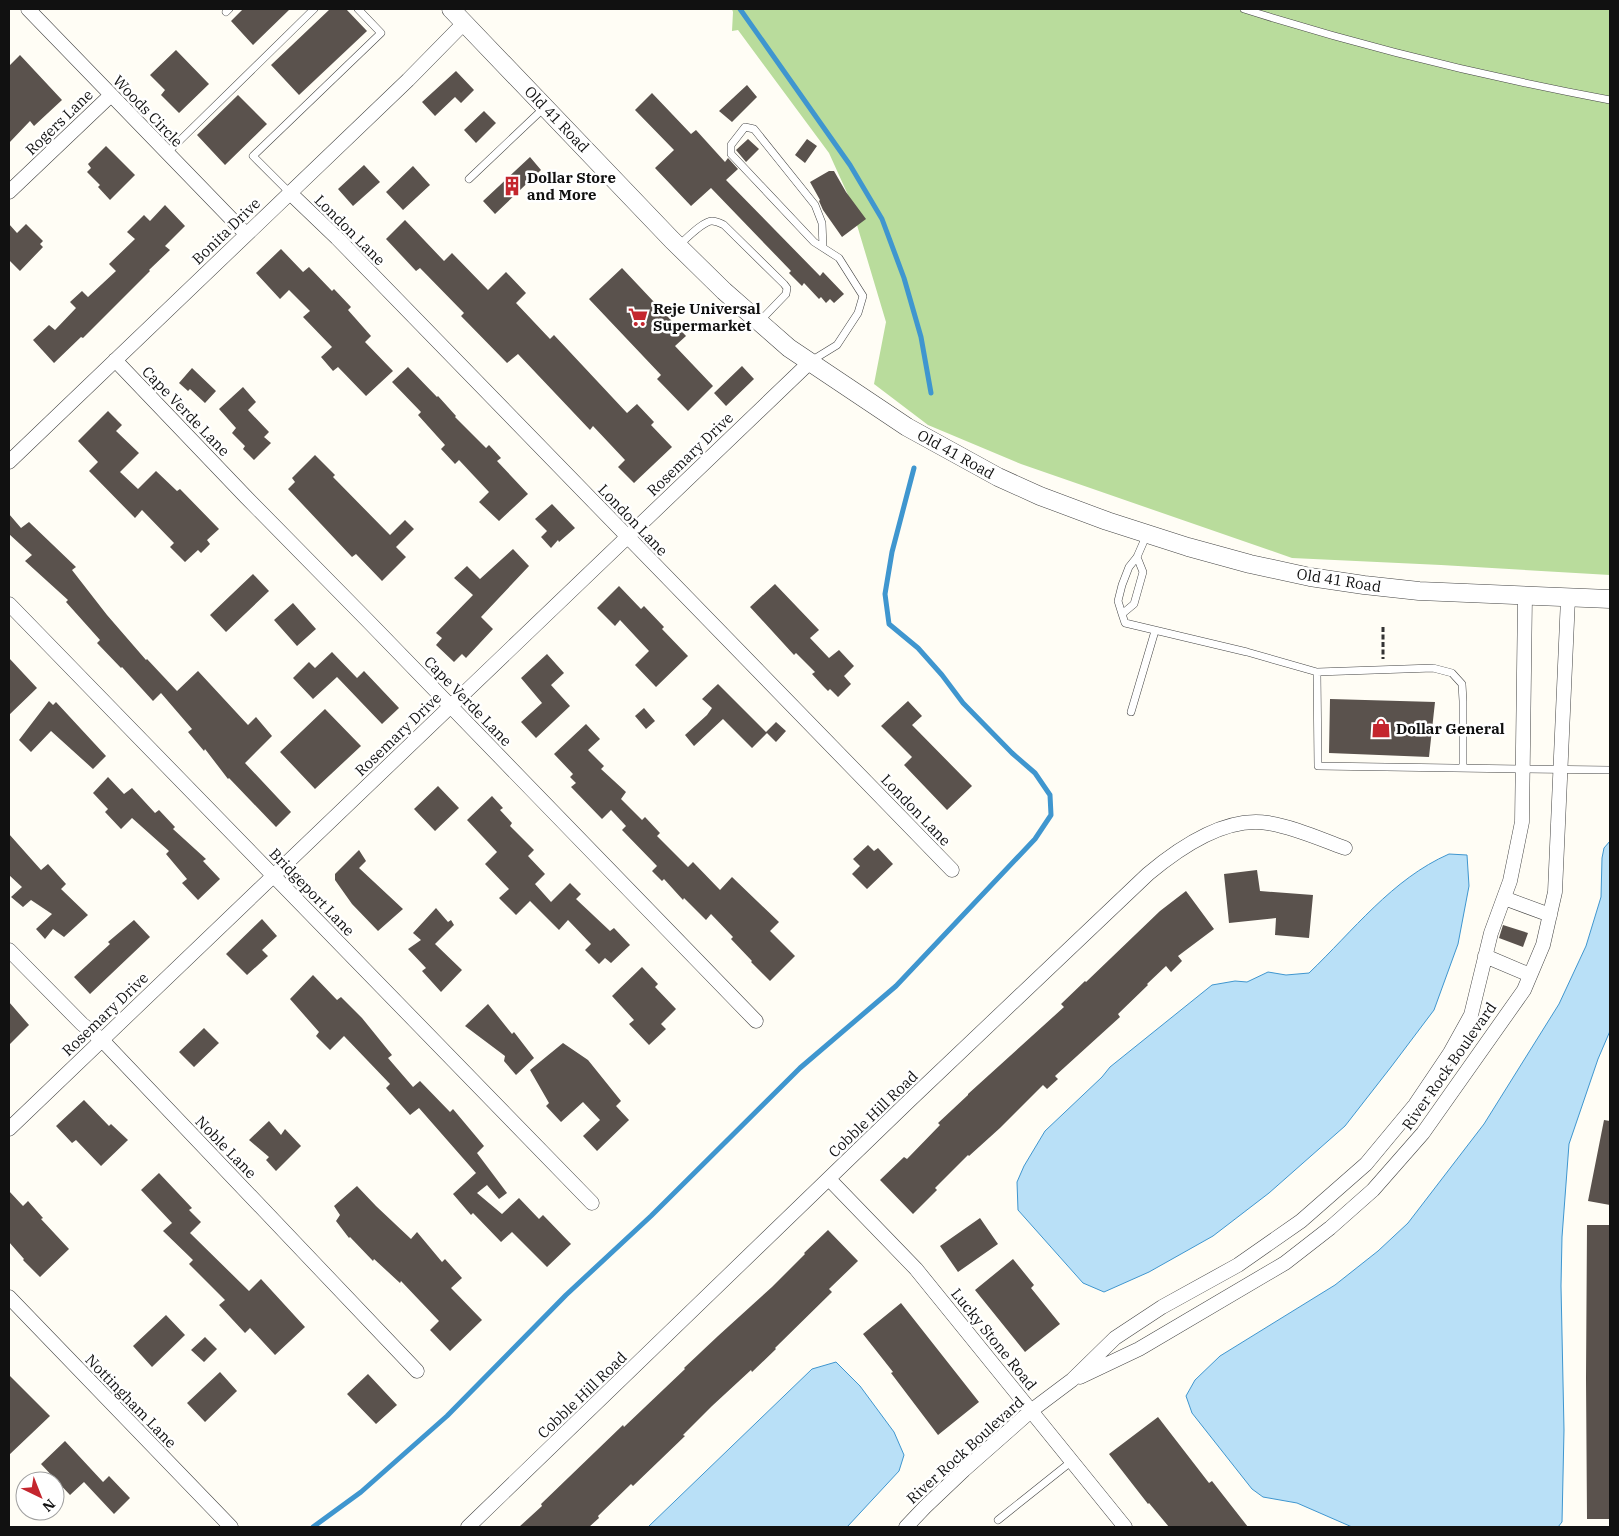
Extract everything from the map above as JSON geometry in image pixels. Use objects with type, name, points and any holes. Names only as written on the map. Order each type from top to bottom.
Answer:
[{"type":"street","name":"Woods Circle","points":[[28,9],[246,234]]},
{"type":"street","name":"Old 41 Road","points":[[452,9],[678,246],[724,291],[789,348],[907,427],[998,477],[1040,496],[1188,547],[1319,578],[1419,591],[1610,599]]},
{"type":"street","name":"Bonita Drive","points":[[9,462],[408,80],[465,22]]},
{"type":"street","name":"Rogers Lane","points":[[9,192],[110,95]]},
{"type":"street","name":"London Lane","points":[[290,193],[344,245],[952,870]]},
{"type":"street","name":"Cape Verde Lane","points":[[115,360],[756,1021]]},
{"type":"street","name":"Rosemary Drive","points":[[9,1129],[451,707],[626,536],[809,363]]},
{"type":"street","name":"River Rock Boulevard","points":[[913,1525],[964,1470],[1032,1410],[1072,1380],[1115,1338],[1162,1306],[1238,1265],[1301,1221],[1366,1164],[1415,1105],[1450,1053],[1471,1015],[1491,932],[1510,881],[1522,822],[1525,596]]},
{"type":"street","name":"River Rock Boulevard","points":[[1072,1380],[1139,1349],[1286,1263],[1330,1228],[1373,1190],[1424,1133],[1524,990],[1543,945],[1555,892],[1568,598]]},
{"type":"street","name":"Bridgeport Lane","points":[[9,604],[592,1203]]},
{"type":"street","name":"Cobble Hill Road","points":[[468,1527],[829,1179],[1168,857],[1187,844],[1226,828],[1247,823],[1267,823],[1344,848]]},
{"type":"street","points":[[1504,898],[1550,915]]},
{"type":"street","name":"Noble Lane","points":[[9,950],[82,1024],[102,1040],[417,1371]]},
{"type":"street","points":[[1485,956],[1530,975]]},
{"type":"street","name":"Lucky Stone Road","points":[[829,1179],[916,1269],[1125,1527]]},
{"type":"street","name":"Nottingham Lane","points":[[9,1297],[231,1527]]},
{"type":"lane","points":[[167,153],[314,9]]},
{"type":"lane","points":[[290,193],[253,156],[381,33],[358,9]]},
{"type":"lane","points":[[1244,9],[1300,27],[1430,61],[1610,100]]},
{"type":"lane","points":[[469,179],[545,107]]},
{"type":"lane","points":[[809,363],[837,345],[858,312],[864,296],[839,258],[814,242],[731,154],[731,145],[745,127],[754,129],[815,205],[822,223],[823,247]]},
{"type":"lane","points":[[678,246],[704,224],[711,221],[724,225],[787,288],[786,294],[759,322]]},
{"type":"lane","points":[[1147,534],[1137,557],[1129,567],[1118,601],[1125,623],[1247,652],[1317,672],[1433,668],[1452,673],[1462,684],[1463,768]]},
{"type":"lane","points":[[1122,614],[1134,604],[1143,572],[1137,557]]},
{"type":"lane","points":[[1132,712],[1155,631]]},
{"type":"lane","points":[[1317,672],[1318,766],[1610,770]]},
{"type":"lane","points":[[998,1520],[1072,1461]]},
{"type":"path","points":[[1383,627],[1384,670]]},
{"type":"green space","points":[[732,9],[1610,9],[1610,575],[1292,558],[1021,464],[928,425],[874,384],[886,322],[848,195],[829,153],[738,30],[732,31]]},
{"type":"water","points":[[1610,841],[1610,1031],[1598,1059],[1569,1144],[1562,1237],[1561,1286],[1564,1430],[1562,1522],[1558,1527],[1352,1527],[1297,1503],[1263,1497],[1252,1489],[1192,1413],[1186,1396],[1195,1380],[1220,1356],[1335,1285],[1378,1251],[1408,1223],[1484,1124],[1559,1004],[1586,946],[1601,897],[1604,848]]},
{"type":"water","points":[[1449,854],[1467,855],[1469,886],[1458,944],[1434,1010],[1345,1126],[1269,1193],[1213,1236],[1149,1272],[1104,1292],[1083,1283],[1018,1210],[1017,1182],[1024,1166],[1045,1131],[1102,1077],[1110,1067],[1212,985],[1235,981],[1247,982],[1268,972],[1286,975],[1309,973],[1391,892],[1409,877]]},
{"type":"water","points":[[836,1362],[860,1386],[894,1432],[904,1455],[899,1471],[847,1527],[648,1527],[812,1369]]},
{"type":"building","points":[[243,9],[290,9],[253,45],[231,21]]},
{"type":"building","points":[[330,9],[346,9],[367,31],[299,95],[271,65]]},
{"type":"building","points":[[176,50],[209,84],[179,113],[161,95],[165,90],[150,75]]},
{"type":"building","points":[[20,55],[62,100],[34,126],[30,121],[9,143],[9,66]]},
{"type":"building","points":[[456,71],[474,90],[461,103],[455,97],[435,116],[422,102]]},
{"type":"building","points":[[747,85],[757,97],[732,122],[719,111]]},
{"type":"building","points":[[652,93],[691,134],[696,130],[725,162],[728,158],[738,169],[726,180],[820,276],[823,272],[844,294],[834,303],[830,299],[826,303],[821,297],[819,299],[804,283],[802,286],[789,273],[791,271],[711,188],[691,206],[655,168],[674,150],[635,110]]},
{"type":"building","points":[[238,95],[267,124],[225,165],[197,135]]},
{"type":"building","points":[[484,111],[496,123],[476,143],[464,130]]},
{"type":"building","points":[[748,139],[759,149],[746,162],[736,150]]},
{"type":"building","points":[[807,139],[817,146],[805,163],[795,155]]},
{"type":"building","points":[[106,146],[135,175],[110,200],[98,187],[100,185],[87,172],[91,168],[88,164]]},
{"type":"building","name":"Dollar Store and More","points":[[530,157],[541,170],[495,214],[483,201]]},
{"type":"building","points":[[364,165],[380,182],[353,206],[338,189]]},
{"type":"building","points":[[413,166],[430,185],[403,210],[386,192]]},
{"type":"building","points":[[829,171],[834,171],[846,192],[866,219],[842,237],[823,210],[810,182]]},
{"type":"building","points":[[165,205],[185,226],[165,246],[170,250],[83,338],[81,337],[54,363],[33,340],[49,325],[55,330],[76,308],[70,302],[82,291],[88,297],[116,271],[109,264],[135,239],[127,232],[144,215],[150,221]]},
{"type":"building","points":[[405,220],[444,261],[452,253],[488,290],[506,272],[526,293],[516,303],[550,339],[554,335],[627,413],[637,404],[654,422],[651,425],[672,447],[634,483],[618,467],[625,460],[593,426],[590,430],[518,354],[507,363],[461,316],[464,313],[420,268],[416,271],[386,239]]},
{"type":"building","points":[[9,224],[17,233],[26,224],[43,241],[40,244],[43,247],[20,271],[9,260]]},
{"type":"building","points":[[281,249],[303,272],[309,267],[332,291],[334,289],[351,307],[348,310],[371,336],[365,342],[393,371],[366,396],[338,367],[333,371],[321,357],[332,347],[303,317],[310,311],[289,290],[280,299],[256,273]]},
{"type":"building","points":[[622,268],[686,336],[675,346],[713,386],[688,411],[657,379],[661,375],[589,299]]},
{"type":"building","points":[[742,366],[754,379],[726,406],[714,393]]},
{"type":"building","points":[[408,367],[486,448],[489,445],[501,458],[497,461],[528,494],[499,521],[479,502],[489,492],[459,460],[455,464],[441,449],[445,445],[418,415],[421,412],[392,382]]},
{"type":"building","points":[[192,368],[216,391],[205,403],[190,389],[188,391],[179,383]]},
{"type":"building","points":[[243,387],[256,402],[248,410],[269,432],[264,437],[271,443],[254,460],[243,449],[245,446],[232,433],[236,428],[219,409]]},
{"type":"building","points":[[108,411],[122,425],[116,431],[139,453],[120,472],[138,489],[156,471],[177,491],[180,489],[219,529],[207,540],[210,544],[201,553],[198,550],[185,562],[170,547],[174,543],[142,510],[135,518],[89,471],[98,462],[78,441]]},
{"type":"building","points":[[315,455],[335,475],[333,477],[390,535],[405,520],[414,529],[396,547],[406,557],[382,581],[356,554],[352,557],[288,489],[295,482],[292,478]]},
{"type":"building","points":[[552,504],[575,528],[559,542],[558,540],[551,548],[541,537],[547,531],[535,519]]},
{"type":"building","points":[[9,514],[21,528],[29,522],[76,567],[72,570],[107,615],[146,660],[177,691],[198,671],[248,725],[256,717],[272,736],[245,763],[291,812],[276,827],[228,779],[205,749],[204,751],[188,732],[192,729],[161,693],[153,701],[97,643],[100,640],[66,602],[68,600],[25,561],[32,555],[9,534]]},
{"type":"building","points":[[513,549],[529,566],[481,617],[493,629],[466,658],[462,654],[454,662],[436,645],[442,638],[436,633],[473,595],[454,578],[467,566],[480,579]]},
{"type":"building","points":[[253,574],[269,591],[226,632],[210,615]]},
{"type":"building","points":[[775,584],[819,630],[810,638],[829,658],[839,650],[854,666],[844,676],[851,684],[838,697],[830,689],[828,691],[823,686],[812,674],[815,672],[796,653],[794,655],[750,607]]},
{"type":"building","points":[[619,586],[641,609],[644,606],[664,627],[662,629],[688,656],[656,687],[635,665],[649,651],[620,620],[615,626],[597,608]]},
{"type":"building","points":[[293,603],[316,629],[297,646],[274,620]]},
{"type":"building","points":[[332,652],[357,678],[364,671],[399,708],[382,724],[337,677],[313,699],[293,678],[309,662],[315,668]]},
{"type":"building","points":[[547,654],[564,673],[551,685],[570,706],[536,738],[521,722],[542,703],[521,678]]},
{"type":"building","points":[[9,658],[37,688],[9,715]]},
{"type":"building","points":[[718,684],[767,733],[752,748],[723,719],[694,746],[685,735],[712,708],[702,699]]},
{"type":"building","name":"Dollar General","points":[[1330,699],[1435,702],[1429,757],[1329,753]]},
{"type":"building","points":[[49,701],[53,705],[56,702],[106,756],[93,769],[51,731],[31,752],[19,740]]},
{"type":"building","points":[[908,701],[922,716],[912,725],[972,786],[947,810],[904,765],[912,757],[881,726]]},
{"type":"building","points":[[644,708],[655,721],[646,729],[635,716]]},
{"type":"building","points":[[325,709],[361,746],[315,789],[280,752]]},
{"type":"building","points":[[776,722],[786,731],[776,742],[766,732]]},
{"type":"building","points":[[586,724],[600,739],[588,750],[604,766],[601,769],[626,792],[621,799],[642,820],[645,817],[660,833],[657,836],[688,867],[693,862],[720,890],[732,877],[779,922],[770,931],[795,956],[770,981],[751,962],[731,939],[733,937],[711,914],[706,920],[684,898],[683,900],[664,879],[662,881],[652,871],[657,866],[622,830],[626,826],[611,810],[602,819],[571,787],[576,783],[570,777],[573,774],[554,754]]},
{"type":"building","points":[[108,777],[124,794],[132,788],[155,813],[159,810],[175,827],[173,829],[206,859],[203,861],[220,879],[198,900],[182,883],[187,879],[166,854],[169,851],[132,818],[121,829],[105,812],[108,809],[93,793]]},
{"type":"building","points":[[438,786],[459,808],[435,831],[414,809]]},
{"type":"building","points":[[492,796],[503,808],[500,810],[512,823],[510,826],[534,850],[528,856],[545,874],[535,884],[551,902],[570,883],[581,894],[576,899],[610,931],[614,928],[630,945],[611,963],[605,958],[599,964],[585,950],[591,944],[568,920],[559,930],[530,901],[516,915],[499,898],[509,889],[485,864],[497,852],[467,820]]},
{"type":"building","points":[[9,834],[41,870],[48,864],[66,884],[61,889],[88,915],[64,937],[53,929],[45,939],[36,929],[52,914],[31,900],[23,907],[11,897],[22,887],[9,875]]},
{"type":"building","points":[[868,845],[874,851],[878,848],[893,864],[867,889],[852,874],[860,866],[853,859]]},
{"type":"building","points":[[359,850],[366,861],[359,868],[403,909],[378,931],[352,904],[335,880],[335,874]]},
{"type":"building","points":[[1257,870],[1260,891],[1313,895],[1309,938],[1275,935],[1276,918],[1229,923],[1224,874]]},
{"type":"building","points":[[1186,891],[1214,929],[1178,956],[1182,961],[1171,972],[1166,966],[1118,1014],[1120,1017],[1055,1076],[1058,1079],[1047,1089],[1043,1085],[1000,1128],[968,1155],[935,1188],[937,1190],[913,1214],[880,1180],[904,1157],[907,1159],[940,1125],[938,1123],[1064,1007],[1061,1004],[1085,981],[1160,911]]},
{"type":"building","points":[[436,908],[448,922],[451,920],[454,925],[435,944],[462,970],[441,992],[422,971],[426,968],[408,949],[421,940],[413,933]]},
{"type":"building","points":[[262,919],[277,936],[262,950],[268,956],[247,975],[226,954]]},
{"type":"building","points":[[134,920],[150,937],[90,994],[74,977],[110,944],[108,942]]},
{"type":"building","points":[[1503,925],[1528,933],[1523,947],[1499,938]]},
{"type":"building","points":[[642,967],[658,984],[655,987],[676,1009],[661,1024],[666,1029],[649,1045],[629,1024],[634,1020],[612,996]]},
{"type":"building","points":[[313,975],[337,1000],[341,997],[362,1018],[392,1055],[388,1058],[413,1087],[420,1081],[450,1112],[453,1109],[484,1146],[477,1153],[507,1193],[499,1199],[487,1185],[477,1193],[502,1214],[519,1198],[539,1219],[543,1215],[571,1244],[547,1267],[512,1232],[501,1242],[473,1213],[471,1215],[453,1194],[476,1173],[419,1108],[410,1115],[386,1088],[390,1084],[344,1036],[330,1050],[316,1036],[319,1032],[290,999]]},
{"type":"building","points":[[9,1002],[29,1025],[9,1045]]},
{"type":"building","points":[[488,1004],[512,1034],[514,1032],[534,1058],[516,1075],[504,1061],[505,1056],[465,1026]]},
{"type":"building","points":[[204,1028],[219,1043],[194,1067],[179,1052]]},
{"type":"building","points":[[563,1043],[588,1060],[621,1101],[616,1106],[629,1120],[597,1151],[583,1136],[600,1120],[583,1102],[561,1122],[546,1106],[549,1103],[530,1070]]},
{"type":"building","points":[[84,1100],[109,1126],[111,1124],[128,1140],[101,1166],[76,1140],[72,1143],[56,1126]]},
{"type":"building","points":[[1604,1120],[1610,1121],[1610,1205],[1588,1201]]},
{"type":"building","points":[[269,1121],[281,1135],[285,1129],[301,1146],[276,1171],[266,1160],[269,1157],[249,1140]]},
{"type":"building","points":[[159,1173],[192,1208],[189,1210],[201,1222],[190,1233],[249,1291],[261,1279],[305,1327],[275,1355],[250,1328],[245,1333],[219,1305],[225,1300],[189,1264],[193,1260],[163,1231],[172,1223],[141,1190]]},
{"type":"building","points":[[357,1186],[411,1239],[417,1232],[442,1262],[445,1259],[462,1278],[451,1288],[482,1320],[450,1351],[430,1330],[439,1321],[401,1281],[400,1283],[374,1259],[373,1261],[349,1238],[336,1221],[340,1215],[334,1206]]},
{"type":"building","points":[[9,1191],[23,1206],[28,1201],[43,1218],[41,1219],[69,1249],[40,1277],[9,1242]]},
{"type":"building","points":[[980,1218],[998,1244],[958,1272],[940,1246]]},
{"type":"building","points":[[1587,1225],[1610,1225],[1610,1519],[1587,1519]]},
{"type":"building","points":[[828,1230],[858,1261],[829,1289],[832,1292],[776,1349],[712,1406],[683,1435],[685,1436],[633,1486],[631,1484],[589,1527],[519,1527],[623,1425],[624,1427],[684,1368],[772,1287]]},
{"type":"building","points":[[1013,1259],[1034,1285],[1031,1288],[1060,1324],[1025,1352],[975,1290]]},
{"type":"building","points":[[901,1303],[979,1402],[938,1435],[863,1334]]},
{"type":"building","points":[[166,1315],[185,1335],[152,1367],[133,1346]]},
{"type":"building","points":[[205,1337],[217,1349],[204,1362],[191,1350]]},
{"type":"building","points":[[220,1372],[237,1391],[205,1422],[187,1403]]},
{"type":"building","points":[[368,1374],[397,1405],[376,1424],[347,1394]]},
{"type":"building","points":[[9,1375],[50,1416],[9,1455]]},
{"type":"building","points":[[1158,1417],[1209,1483],[1212,1481],[1248,1527],[1169,1527],[1148,1504],[1109,1454]]},
{"type":"building","points":[[65,1441],[103,1482],[109,1476],[130,1498],[114,1514],[84,1482],[70,1495],[65,1490],[65,1471],[48,1471],[41,1464]]},
{"type":"waterway","points":[[740,9],[850,165],[882,219],[904,278],[921,337],[931,393]]},
{"type":"waterway","points":[[313,1527],[361,1492],[447,1416],[566,1295],[651,1216],[800,1068],[896,986],[1035,839],[1051,815],[1050,795],[1035,773],[1012,753],[963,703],[918,648],[889,624],[885,594],[892,552],[914,468]]},
{"type":"place","name":"Dollar Store and More","points":[[512,186]]},
{"type":"place","name":"Reje Universal Supermarket","points":[[638,317]]},
{"type":"place","name":"Dollar General","points":[[1381,728]]}]
